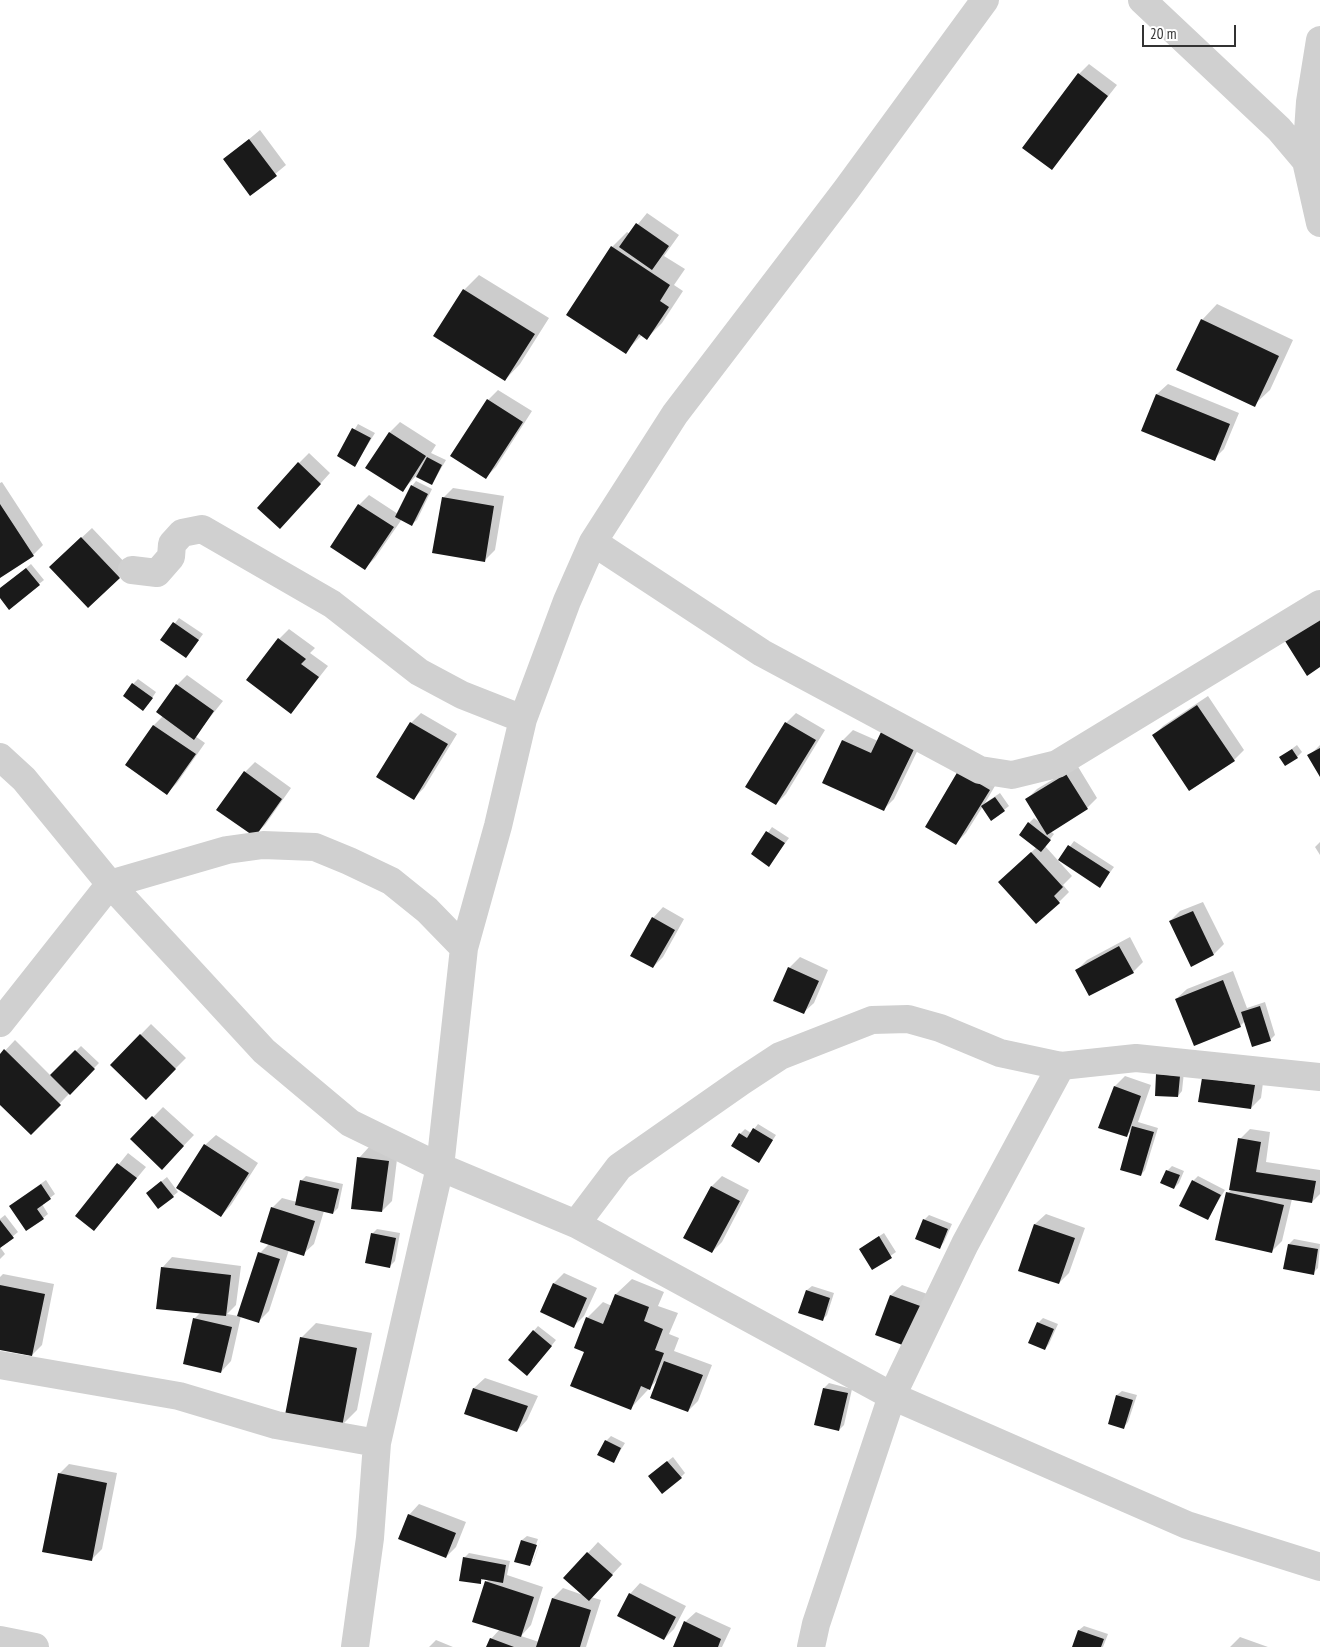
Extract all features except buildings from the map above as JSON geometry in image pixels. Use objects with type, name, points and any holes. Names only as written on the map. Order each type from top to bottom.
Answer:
[{"type":"street","points":[[355,1647],[370,1538],[377,1443],[440,1167],[464,948],[498,826],[523,719],[566,601],[593,542],[675,414],[846,190],[985,0]]},
{"type":"street","points":[[1142,0],[1279,129],[1306,161]]},
{"type":"street","points":[[1320,40],[1310,102],[1306,161],[1320,223]]},
{"type":"street","points":[[132,570],[157,573],[171,557],[172,544],[182,533],[202,529],[332,604],[419,672],[462,695],[523,719]]},
{"type":"street","points":[[593,542],[762,653],[980,770],[1012,775],[1056,764],[1320,604]]},
{"type":"street","points":[[0,756],[24,779],[110,884],[264,1051],[350,1123],[440,1167],[576,1224],[892,1396],[1186,1525],[1320,1566]]},
{"type":"street","points":[[0,1023],[110,884],[227,850],[263,845],[315,847],[391,882],[427,910],[464,948]]},
{"type":"street","points":[[576,1224],[619,1167],[742,1081],[780,1056],[872,1020],[908,1019],[940,1028],[1000,1053],[1061,1066],[1136,1058],[1320,1077]]},
{"type":"street","points":[[812,1647],[816,1624],[892,1396],[965,1244],[1061,1066]]},
{"type":"street","points":[[0,1365],[179,1396],[276,1425],[377,1443]]},
{"type":"street","points":[[0,1640],[35,1647]]}]
